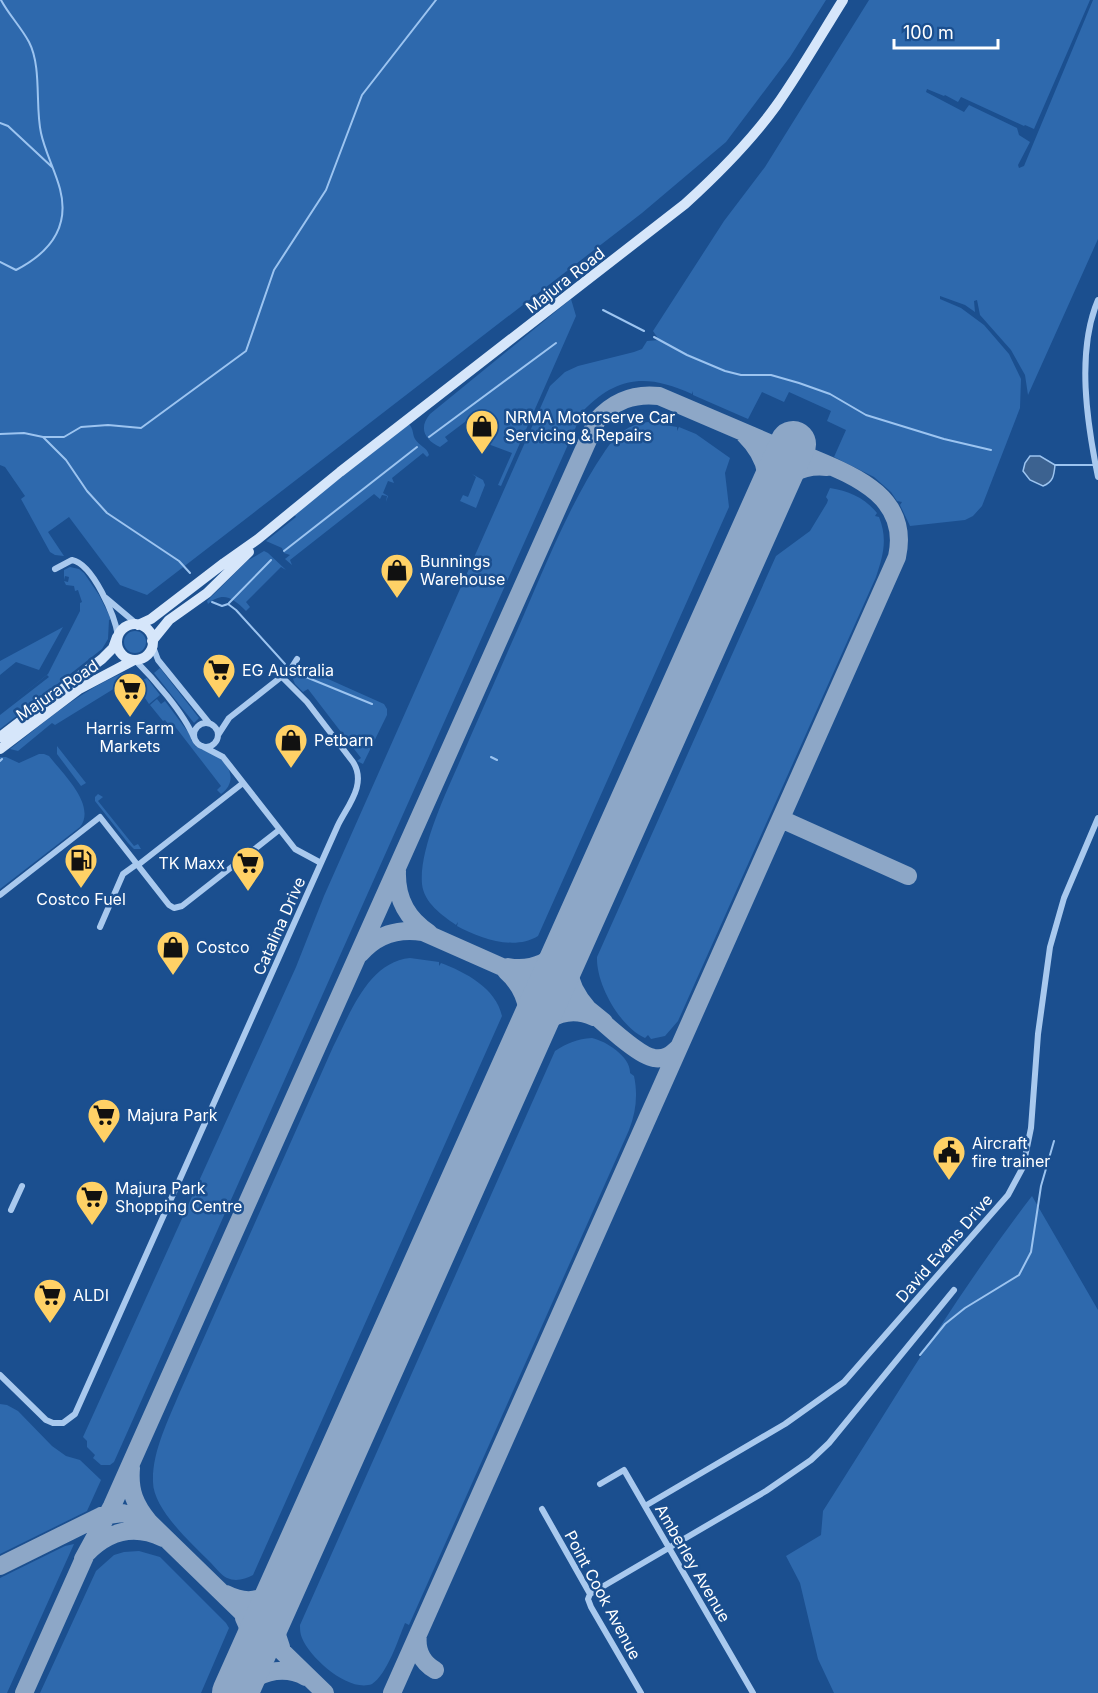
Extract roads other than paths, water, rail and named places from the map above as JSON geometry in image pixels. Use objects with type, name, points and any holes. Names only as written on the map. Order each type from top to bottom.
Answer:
[{"type":"main road","name":"Majura Road","points":[[138,625],[151,619],[224,562],[258,539],[340,472],[614,261],[705,186],[746,143],[776,105],[843,0]]},
{"type":"main road","name":"Majura Road","points":[[152,643],[169,620],[209,591],[258,539]]},
{"type":"main road","points":[[138,625],[148,631],[152,643],[145,656],[134,659],[125,657],[120,652],[117,647],[118,637],[124,627],[138,625]]},
{"type":"main road","name":"Majura Road","points":[[0,737],[102,659],[118,637]]},
{"type":"main road","name":"Majura Road","points":[[0,749],[84,685],[134,659]]},
{"type":"street","points":[[1098,300],[1090,318],[1085,366],[1090,441],[1098,477]]},
{"type":"street","points":[[55,568],[68,561],[80,562],[101,593],[114,619],[118,637]]},
{"type":"street","points":[[101,593],[138,625]]},
{"type":"street","points":[[152,643],[158,660],[209,724],[216,728],[223,757],[279,830],[296,850],[321,862]]},
{"type":"street","points":[[134,659],[150,674],[189,727],[198,744],[223,757]]},
{"type":"street","points":[[194,738],[198,727],[228,718],[282,677],[297,659]]},
{"type":"street","name":"Catalina Drive","points":[[0,1375],[46,1420],[56,1423],[67,1422],[75,1414],[321,862],[357,788],[359,773],[353,762],[312,708],[282,677]]},
{"type":"street","points":[[202,746],[212,745],[228,718]]},
{"type":"street","points":[[100,927],[123,874],[243,783]]},
{"type":"street","points":[[0,895],[100,817],[170,906],[177,908],[279,830]]},
{"type":"street","name":"David Evans Drive","points":[[645,1506],[785,1424],[844,1382],[1008,1195],[1023,1167],[1031,1128],[1038,1034],[1050,947],[1065,898],[1098,818]]},
{"type":"street","points":[[12,1210],[22,1186]]},
{"type":"street","points":[[590,1594],[761,1493],[811,1460],[829,1443],[954,1290]]},
{"type":"street","name":"Amberley Avenue","points":[[600,1484],[624,1470],[753,1693]]},
{"type":"street","name":"Point Cook Avenue","points":[[542,1509],[590,1594],[588,1599],[591,1607],[641,1693]]},
{"type":"waterway","points":[[0,262],[16,270],[38,256],[54,237],[62,215],[60,189],[39,122],[36,63],[33,52],[26,37],[1,0]]},
{"type":"waterway","points":[[43,437],[64,437],[81,427],[108,425],[141,428],[246,351],[274,270],[326,190],[362,95],[436,0]]},
{"type":"waterway","points":[[0,123],[8,126],[52,167]]},
{"type":"waterway","points":[[603,310],[644,331]]},
{"type":"waterway","points":[[654,337],[687,355],[725,371],[741,375],[771,375],[799,383],[830,394],[866,415],[944,439],[991,450]]},
{"type":"waterway","points":[[429,437],[556,343]]},
{"type":"waterway","points":[[0,434],[24,433],[43,437],[66,460],[87,491],[107,513],[179,561],[190,573]]},
{"type":"waterway","points":[[284,551],[417,447]]},
{"type":"waterway","points":[[1055,465],[1095,465]]},
{"type":"waterway","points":[[229,603],[271,560]]},
{"type":"waterway","points":[[212,602],[222,606],[228,604],[236,610],[285,664]]},
{"type":"waterway","points":[[301,675],[372,704]]},
{"type":"waterway","points":[[491,757],[497,760]]},
{"type":"waterway","points":[[920,1355],[945,1324],[965,1308],[1019,1275],[1031,1252],[1041,1186],[1054,1141]]},
{"type":"place","name":"NRMA Motorserve Car Servicing & Repairs","points":[[482,455]]},
{"type":"place","name":"Bunnings Warehouse","points":[[397,599]]},
{"type":"place","name":"EG Australia","points":[[219,699]]},
{"type":"place","name":"Harris Farm Markets","points":[[130,718]]},
{"type":"place","name":"Petbarn","points":[[291,769]]},
{"type":"place","name":"Costco Fuel","points":[[81,889]]},
{"type":"place","name":"TK Maxx","points":[[248,892]]},
{"type":"place","name":"Costco","points":[[173,976]]},
{"type":"place","name":"Majura Park","points":[[104,1144]]},
{"type":"place","name":"Aircraft fire trainer","points":[[949,1181]]},
{"type":"place","name":"Majura Park Shopping Centre","points":[[92,1226]]},
{"type":"place","name":"ALDI","points":[[50,1324]]}]
